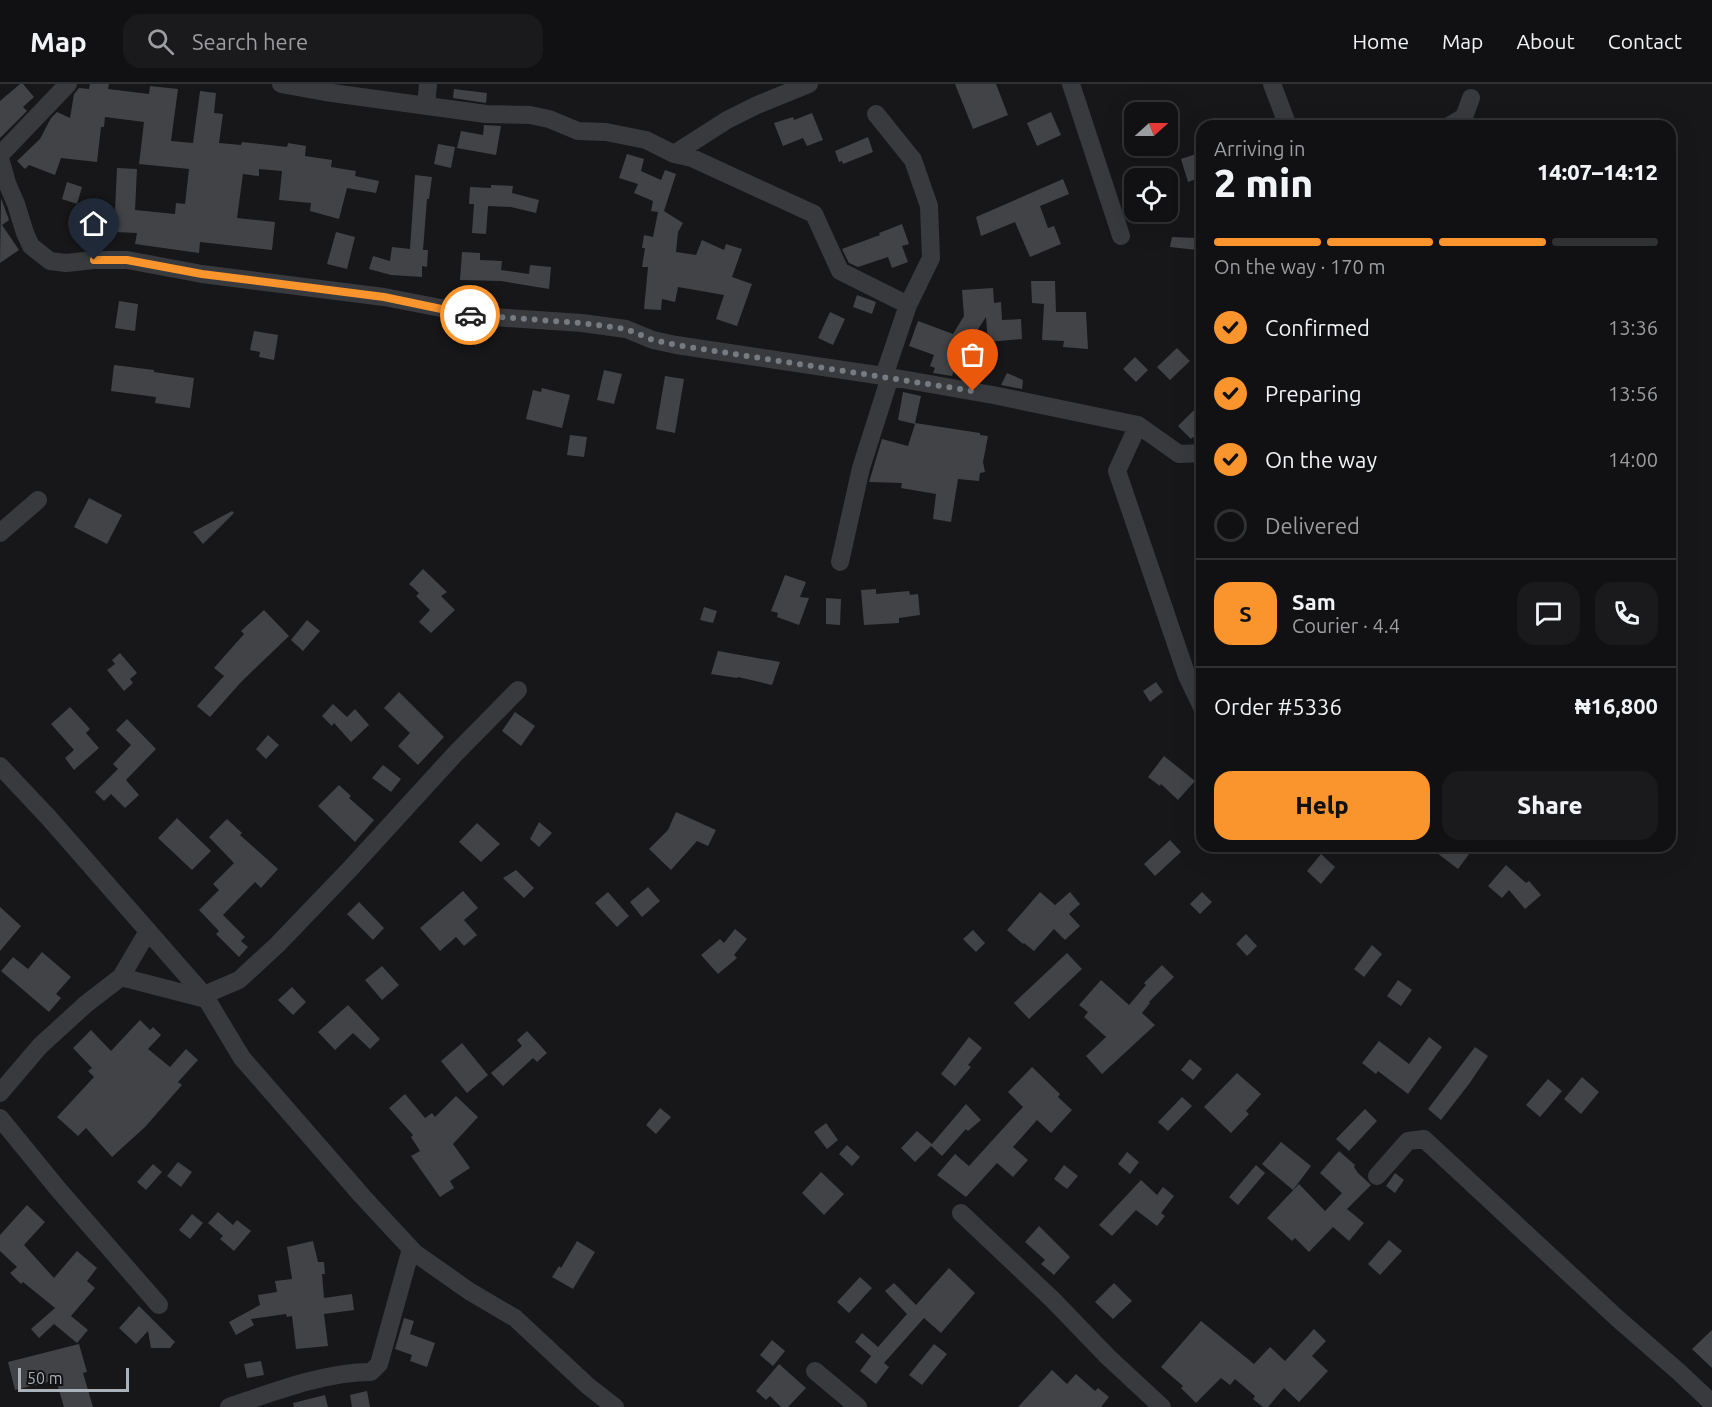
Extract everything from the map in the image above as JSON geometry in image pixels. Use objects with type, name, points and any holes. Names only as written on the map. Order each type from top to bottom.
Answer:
[{"type":"street","points":[[68,84],[0,157],[28,240],[31,246],[50,261],[66,263],[127,260],[202,274],[384,297],[464,315],[582,323],[626,329],[653,340],[676,345],[887,376],[1138,424],[1179,454],[1196,453]]},
{"type":"street","points":[[281,84],[486,114],[530,115],[549,119],[578,131],[606,132],[646,140],[674,153],[692,158],[814,214],[840,271],[908,305]]},
{"type":"street","points":[[426,106],[429,84]]},
{"type":"street","points":[[674,153],[727,120],[809,84]]},
{"type":"street","points":[[1071,84],[1122,236]]},
{"type":"street","points":[[1272,84],[1286,120]]},
{"type":"street","points":[[1459,120],[1464,117],[1471,99]]},
{"type":"street","points":[[840,562],[861,468],[908,305],[930,258],[929,206],[913,160],[876,114]]},
{"type":"street","points":[[1138,424],[1117,471],[1187,676],[1196,695]]},
{"type":"street","points":[[0,533],[38,500]]},
{"type":"street","points":[[120,977],[205,997],[239,980],[277,945],[372,846],[455,754],[518,690]]},
{"type":"street","points":[[3,778],[49,818],[148,931],[205,997],[242,1058],[411,1249],[469,1291],[515,1318],[588,1386],[615,1407]]},
{"type":"street","points":[[0,1093],[40,1046],[120,977],[148,931]]},
{"type":"street","points":[[0,1118],[58,1189],[159,1305]]},
{"type":"street","points":[[1377,1176],[1408,1141],[1424,1139],[1712,1403]]},
{"type":"street","points":[[961,1213],[1162,1407]]},
{"type":"street","points":[[229,1407],[298,1384],[353,1372],[371,1372],[379,1364],[411,1249]]},
{"type":"street","points":[[814,1371],[858,1407]]},
{"type":"building","points":[[23,84],[34,97],[23,107],[27,111],[0,138],[0,101]]},
{"type":"building","points":[[90,84],[109,84],[108,89],[149,94],[150,86],[178,89],[171,141],[193,143],[200,91],[216,93],[214,113],[223,114],[219,143],[241,145],[242,142],[287,147],[288,143],[306,146],[305,156],[332,160],[331,167],[356,171],[355,176],[379,181],[376,193],[347,188],[339,219],[310,211],[311,203],[279,200],[282,171],[259,169],[259,176],[243,174],[237,218],[275,222],[272,250],[200,242],[199,253],[135,244],[137,233],[114,232],[117,168],[137,169],[135,210],[175,214],[176,203],[185,204],[189,169],[139,164],[144,122],[105,117],[104,127],[101,127],[97,162],[61,158],[55,175],[29,165],[25,169],[17,161],[40,139],[51,118],[57,112],[70,118],[74,94],[79,88],[89,89]]},
{"type":"building","points":[[955,84],[996,84],[1008,115],[973,129]]},
{"type":"building","points":[[454,89],[487,93],[486,103],[453,98]]},
{"type":"building","points":[[1051,112],[1061,135],[1037,146],[1027,123]]},
{"type":"building","points":[[812,113],[823,140],[807,146],[803,138],[783,146],[774,123],[793,117],[794,120]]},
{"type":"building","points":[[484,125],[501,126],[496,155],[457,148],[461,131],[483,135]]},
{"type":"building","points":[[868,137],[873,152],[843,164],[842,161],[839,162],[835,151]]},
{"type":"building","points":[[438,144],[455,147],[451,168],[434,164]]},
{"type":"building","points":[[627,154],[644,159],[641,171],[661,180],[665,170],[676,174],[664,211],[683,223],[678,232],[676,252],[696,255],[702,240],[724,250],[726,244],[742,249],[732,277],[752,284],[737,326],[716,319],[724,295],[678,287],[675,302],[662,299],[661,310],[644,309],[648,267],[642,267],[645,248],[642,248],[644,235],[653,237],[658,212],[651,211],[653,201],[634,193],[638,184],[619,178]]},
{"type":"building","points":[[1196,154],[1196,179],[1188,182],[1181,159]]},
{"type":"building","points":[[415,175],[432,177],[429,199],[427,199],[423,250],[428,250],[427,267],[422,266],[422,277],[391,275],[369,269],[373,256],[390,261],[392,247],[410,249]]},
{"type":"building","points":[[1063,179],[1069,194],[1040,206],[1048,228],[1054,226],[1061,244],[1030,257],[1015,222],[981,236],[976,217]]},
{"type":"building","points":[[67,182],[82,187],[77,204],[62,199]]},
{"type":"building","points":[[491,185],[513,186],[512,193],[539,200],[536,213],[511,207],[488,206],[486,234],[472,233],[474,204],[469,204],[470,187],[491,188]]},
{"type":"building","points":[[1,198],[9,220],[2,225],[19,250],[0,263]]},
{"type":"building","points":[[902,224],[909,244],[902,246],[908,262],[892,268],[888,257],[858,267],[849,263],[842,249]]},
{"type":"building","points":[[336,232],[355,237],[347,269],[327,264]]},
{"type":"building","points":[[1172,237],[1196,238],[1196,250],[1170,247]]},
{"type":"building","points":[[462,252],[480,253],[480,260],[502,261],[501,270],[529,274],[530,265],[551,267],[549,289],[501,281],[460,280]]},
{"type":"building","points":[[1031,281],[1055,281],[1056,312],[1086,312],[1088,349],[1063,347],[1064,341],[1042,340],[1044,304],[1032,303]]},
{"type":"building","points":[[993,288],[994,303],[1001,302],[1002,320],[1021,319],[1022,339],[988,342],[986,317],[958,360],[952,376],[933,373],[935,368],[930,366],[934,355],[909,346],[918,321],[953,334],[964,316],[962,290]]},
{"type":"building","points":[[857,295],[876,302],[872,314],[853,307]]},
{"type":"building","points":[[119,301],[138,304],[135,331],[115,328]]},
{"type":"building","points":[[830,312],[845,319],[833,345],[818,338]]},
{"type":"building","points":[[254,331],[278,335],[274,360],[259,357],[260,352],[250,350]]},
{"type":"building","points":[[1177,348],[1190,361],[1170,380],[1157,367]]},
{"type":"building","points":[[1135,357],[1148,370],[1136,382],[1123,369]]},
{"type":"building","points":[[114,365],[194,378],[190,408],[155,403],[156,397],[111,391]]},
{"type":"building","points":[[604,370],[622,374],[614,404],[597,400]]},
{"type":"building","points":[[1007,373],[1023,380],[1022,389],[1001,385]]},
{"type":"building","points":[[665,376],[684,379],[675,433],[656,429]]},
{"type":"building","points":[[542,388],[570,395],[562,428],[526,419],[533,390],[541,392]]},
{"type":"building","points":[[903,392],[921,396],[915,423],[988,436],[983,462],[985,472],[980,473],[979,481],[958,479],[951,522],[933,519],[936,494],[901,488],[902,483],[869,482],[882,439],[908,446],[915,424],[898,420]]},
{"type":"building","points":[[1196,408],[1196,440],[1193,437],[1191,439],[1178,426]]},
{"type":"building","points":[[570,435],[587,437],[584,457],[567,455]]},
{"type":"building","points":[[89,498],[122,515],[107,544],[74,527]]},
{"type":"building","points":[[232,511],[234,513],[203,544],[193,532]]},
{"type":"building","points":[[423,569],[447,592],[441,596],[455,610],[431,633],[419,622],[430,610],[416,596],[419,593],[409,584]]},
{"type":"building","points":[[785,575],[806,582],[800,597],[809,598],[799,625],[777,617],[778,613],[771,611]]},
{"type":"building","points":[[876,589],[876,594],[909,591],[910,595],[918,594],[920,615],[899,618],[899,623],[864,625],[861,590]]},
{"type":"building","points":[[826,598],[841,599],[840,625],[826,624]]},
{"type":"building","points":[[704,607],[717,611],[713,623],[700,620]]},
{"type":"building","points":[[264,610],[289,636],[242,681],[210,717],[197,706],[224,676],[214,668],[244,634],[241,631]]},
{"type":"building","points":[[307,620],[320,631],[303,651],[291,640]]},
{"type":"building","points":[[718,651],[780,662],[772,685],[738,677],[711,674]]},
{"type":"building","points":[[120,653],[137,673],[130,679],[133,683],[124,691],[107,670],[115,664],[112,660]]},
{"type":"building","points":[[1156,682],[1163,692],[1150,702],[1143,691]]},
{"type":"building","points":[[399,692],[444,737],[418,765],[398,746],[410,733],[384,708]]},
{"type":"building","points":[[333,704],[347,717],[355,709],[369,725],[351,742],[334,723],[332,726],[322,716]]},
{"type":"building","points":[[70,707],[90,729],[86,733],[99,748],[74,770],[65,758],[74,750],[51,724]]},
{"type":"building","points":[[515,712],[535,726],[521,746],[502,731]]},
{"type":"building","points":[[127,719],[156,749],[126,780],[139,795],[125,808],[111,794],[104,801],[95,792],[118,769],[113,764],[131,745],[116,730]]},
{"type":"building","points":[[268,735],[279,745],[266,759],[256,749]]},
{"type":"building","points":[[1164,756],[1195,781],[1178,800],[1161,784],[1160,786],[1148,777]]},
{"type":"building","points":[[383,765],[401,779],[391,792],[372,778]]},
{"type":"building","points":[[339,785],[351,796],[349,798],[374,820],[355,842],[318,806]]},
{"type":"building","points":[[676,812],[716,830],[708,846],[697,841],[671,870],[649,849],[668,830]]},
{"type":"building","points":[[177,818],[211,851],[192,870],[158,838]]},
{"type":"building","points":[[227,819],[242,833],[240,835],[278,869],[261,888],[255,882],[223,915],[245,937],[241,941],[248,947],[239,957],[216,934],[219,931],[199,910],[219,890],[213,884],[234,863],[209,837]]},
{"type":"building","points":[[539,822],[552,833],[539,847],[530,839]]},
{"type":"building","points":[[477,823],[500,844],[481,862],[459,842]]},
{"type":"building","points":[[1170,840],[1181,852],[1155,876],[1144,864]]},
{"type":"building","points":[[1436,852],[1471,852],[1458,869]]},
{"type":"building","points":[[1321,854],[1335,867],[1321,884],[1307,871]]},
{"type":"building","points":[[1506,865],[1526,883],[1529,881],[1541,895],[1525,909],[1509,890],[1502,898],[1488,886]]},
{"type":"building","points":[[516,870],[534,888],[524,898],[503,878]]},
{"type":"building","points":[[648,887],[660,901],[642,917],[630,902]]},
{"type":"building","points":[[463,891],[478,908],[464,920],[477,935],[464,946],[456,937],[440,951],[420,928]]},
{"type":"building","points":[[608,892],[629,916],[617,927],[595,903]]},
{"type":"building","points":[[1040,892],[1055,905],[1070,892],[1080,904],[1069,914],[1080,926],[1065,940],[1054,929],[1034,951],[1007,930]]},
{"type":"building","points":[[1202,892],[1212,902],[1200,914],[1190,904]]},
{"type":"building","points":[[359,902],[384,928],[373,940],[347,914]]},
{"type":"building","points":[[0,907],[21,926],[0,951]]},
{"type":"building","points":[[735,929],[747,939],[734,955],[737,958],[718,974],[701,955],[720,939],[724,943]]},
{"type":"building","points":[[973,930],[985,943],[976,952],[963,939]]},
{"type":"building","points":[[1246,934],[1257,946],[1247,956],[1236,944]]},
{"type":"building","points":[[1372,945],[1382,954],[1364,977],[1354,969]]},
{"type":"building","points":[[42,952],[71,977],[56,994],[61,998],[49,1012],[1,971],[13,957],[28,969]]},
{"type":"building","points":[[1067,953],[1082,969],[1029,1019],[1014,1003]]},
{"type":"building","points":[[1162,965],[1174,977],[1149,1002],[1142,1013],[1155,1025],[1102,1074],[1086,1056],[1106,1037],[1084,1017],[1088,1012],[1079,1005],[1101,980],[1129,1005],[1146,985],[1144,983]]},
{"type":"building","points":[[382,966],[399,985],[382,1000],[365,980]]},
{"type":"building","points":[[1398,980],[1412,990],[1401,1006],[1387,996]]},
{"type":"building","points":[[292,987],[306,1002],[293,1015],[278,1000]]},
{"type":"building","points":[[348,1005],[380,1039],[370,1049],[353,1033],[335,1050],[318,1032]]},
{"type":"building","points":[[140,1020],[150,1030],[153,1027],[161,1035],[148,1049],[170,1067],[186,1049],[198,1060],[178,1082],[182,1085],[145,1127],[112,1157],[86,1128],[78,1136],[57,1117],[94,1077],[88,1071],[92,1068],[73,1048],[91,1030],[111,1051]]},
{"type":"building","points":[[527,1031],[547,1053],[537,1062],[533,1058],[503,1086],[491,1073],[522,1046],[517,1040]]},
{"type":"building","points":[[969,1037],[982,1048],[968,1065],[971,1067],[955,1086],[941,1074]]},
{"type":"building","points":[[1429,1037],[1442,1047],[1408,1094],[1378,1071],[1376,1074],[1362,1063],[1379,1041],[1409,1064]]},
{"type":"building","points":[[462,1043],[488,1075],[467,1093],[441,1061]]},
{"type":"building","points":[[1475,1047],[1488,1056],[1441,1120],[1428,1109]]},
{"type":"building","points":[[1190,1059],[1202,1069],[1193,1080],[1181,1070]]},
{"type":"building","points":[[1032,1067],[1060,1094],[1058,1097],[1072,1110],[1051,1133],[1037,1120],[1013,1147],[1028,1160],[1013,1177],[997,1163],[966,1197],[937,1175],[955,1154],[969,1166],[1023,1107],[1008,1092]]},
{"type":"building","points":[[1237,1073],[1261,1094],[1246,1111],[1249,1114],[1231,1133],[1204,1107]]},
{"type":"building","points":[[1582,1077],[1599,1092],[1581,1114],[1564,1099]]},
{"type":"building","points":[[1548,1079],[1562,1091],[1540,1117],[1526,1105]]},
{"type":"building","points":[[405,1094],[425,1118],[432,1113],[435,1117],[456,1096],[478,1117],[453,1144],[470,1168],[450,1181],[454,1188],[440,1197],[411,1156],[420,1151],[411,1137],[413,1135],[389,1108]]},
{"type":"building","points":[[1182,1097],[1192,1106],[1168,1131],[1158,1122]]},
{"type":"building","points":[[966,1104],[981,1120],[968,1131],[966,1129],[942,1156],[931,1146],[915,1162],[901,1148],[917,1131],[932,1144]]},
{"type":"building","points":[[660,1108],[671,1117],[656,1134],[646,1125]]},
{"type":"building","points":[[1365,1109],[1377,1121],[1349,1151],[1336,1139]]},
{"type":"building","points":[[826,1123],[838,1140],[827,1149],[814,1132]]},
{"type":"building","points":[[1281,1142],[1311,1166],[1293,1190],[1262,1164]]},
{"type":"building","points":[[847,1145],[860,1157],[852,1166],[839,1154]]},
{"type":"building","points":[[1339,1151],[1355,1165],[1358,1173],[1371,1185],[1347,1209],[1364,1223],[1349,1241],[1333,1227],[1309,1252],[1295,1238],[1292,1241],[1267,1218],[1299,1184],[1325,1211],[1342,1193],[1320,1173]]},
{"type":"building","points":[[1127,1152],[1139,1162],[1130,1174],[1118,1164]]},
{"type":"building","points":[[178,1162],[192,1172],[181,1187],[167,1176]]},
{"type":"building","points":[[153,1164],[162,1172],[146,1190],[137,1182]]},
{"type":"building","points":[[1064,1165],[1078,1176],[1067,1189],[1054,1179]]},
{"type":"building","points":[[1256,1165],[1265,1173],[1238,1205],[1229,1197]]},
{"type":"building","points":[[821,1172],[844,1194],[824,1215],[802,1193]]},
{"type":"building","points":[[1395,1173],[1404,1180],[1395,1193],[1386,1186]]},
{"type":"building","points":[[1141,1180],[1157,1195],[1163,1187],[1174,1196],[1161,1213],[1165,1216],[1157,1226],[1136,1210],[1112,1236],[1099,1225]]},
{"type":"building","points":[[27,1205],[45,1222],[24,1245],[54,1278],[77,1251],[97,1268],[87,1281],[95,1288],[71,1316],[88,1330],[77,1343],[54,1324],[39,1338],[31,1329],[55,1308],[23,1282],[21,1284],[10,1273],[17,1267],[0,1251],[0,1235]]},
{"type":"building","points":[[218,1212],[233,1225],[237,1220],[251,1231],[234,1251],[220,1239],[223,1236],[208,1223]]},
{"type":"building","points":[[192,1214],[203,1223],[190,1239],[179,1230]]},
{"type":"building","points":[[1039,1226],[1070,1257],[1054,1275],[1041,1264],[1045,1260],[1025,1242]]},
{"type":"building","points":[[1389,1240],[1402,1251],[1380,1275],[1368,1264]]},
{"type":"building","points":[[313,1241],[318,1262],[324,1262],[325,1274],[322,1274],[324,1298],[352,1294],[354,1310],[324,1314],[328,1346],[296,1349],[292,1316],[287,1317],[286,1314],[251,1319],[254,1325],[236,1335],[229,1322],[260,1305],[258,1295],[277,1292],[275,1281],[292,1279],[287,1247]]},
{"type":"building","points":[[577,1241],[595,1252],[573,1289],[552,1277],[559,1266],[561,1268]]},
{"type":"building","points":[[949,1268],[975,1293],[941,1333],[924,1318],[884,1363],[889,1367],[876,1384],[860,1371],[871,1356],[855,1342],[862,1333],[878,1347],[907,1314],[885,1291],[894,1283],[916,1305]]},
{"type":"building","points":[[860,1277],[872,1288],[849,1313],[837,1302]]},
{"type":"building","points":[[1114,1283],[1132,1301],[1113,1319],[1095,1302]]},
{"type":"building","points":[[139,1306],[175,1342],[170,1348],[151,1348],[148,1331],[136,1344],[119,1328]]},
{"type":"building","points":[[404,1318],[414,1321],[410,1334],[435,1343],[427,1367],[410,1361],[412,1355],[395,1349]]},
{"type":"building","points":[[1201,1321],[1254,1364],[1270,1347],[1285,1361],[1314,1329],[1326,1341],[1312,1356],[1328,1371],[1299,1402],[1284,1388],[1268,1407],[1263,1407],[1253,1399],[1255,1396],[1235,1379],[1230,1385],[1221,1378],[1196,1403],[1181,1388],[1183,1386],[1161,1367]]},
{"type":"building","points":[[1712,1330],[1712,1368],[1692,1349]]},
{"type":"building","points":[[772,1340],[785,1351],[773,1366],[760,1355]]},
{"type":"building","points":[[79,1344],[87,1372],[83,1373],[93,1407],[64,1407],[56,1380],[15,1390],[8,1362]]},
{"type":"building","points":[[934,1344],[947,1354],[922,1385],[909,1375]]},
{"type":"building","points":[[261,1361],[264,1375],[247,1378],[244,1364]]},
{"type":"building","points":[[779,1364],[806,1388],[788,1407],[781,1407],[770,1396],[766,1400],[756,1391]]},
{"type":"building","points":[[1052,1370],[1067,1384],[1076,1374],[1095,1391],[1098,1388],[1109,1397],[1101,1407],[1018,1407]]},
{"type":"building","points":[[367,1391],[370,1407],[352,1407],[350,1395]]},
{"type":"building","points":[[325,1395],[328,1407],[294,1407],[293,1403]]},
{"type":"way so far","points":[[470,315],[582,323],[626,329],[653,340],[676,345],[973,391]]},
{"type":"route","points":[[94,260],[127,260],[202,274],[384,297],[470,315]]}]
